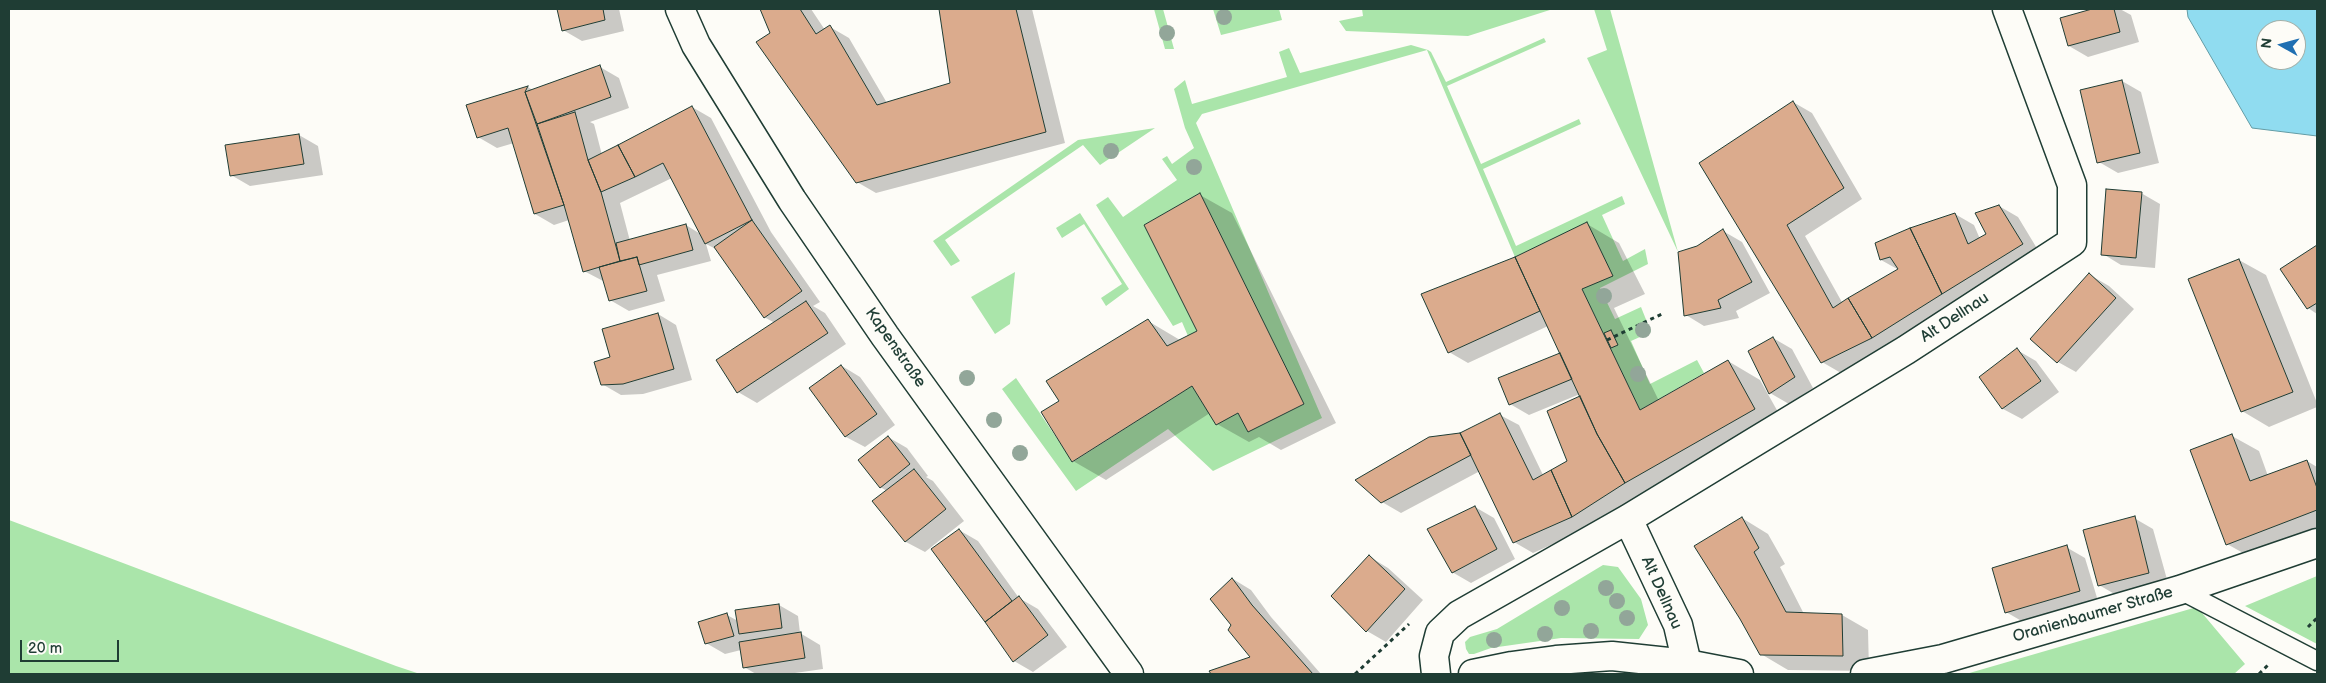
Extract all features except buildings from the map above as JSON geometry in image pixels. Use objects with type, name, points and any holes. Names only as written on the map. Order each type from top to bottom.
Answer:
[{"type":"street","name":"Kapenstraße","points":[[680,9],[696,45],[792,200],[891,344],[1129,674]]},
{"type":"street","name":"Alt Dellnau","points":[[1436,674],[1434,656],[1440,633],[1458,615],[1628,519],[1906,350],[2072,242],[2072,185],[2007,9]]},
{"type":"street","name":"Alt Dellnau","points":[[1628,519],[1678,625],[1687,664]]},
{"type":"street","name":"Oranienbaumer Straße","points":[[1865,674],[1943,658],[2180,590],[2317,542]]},
{"type":"street","points":[[1473,674],[1547,661],[1612,656],[1687,664],[1740,674]]},
{"type":"lane","points":[[2180,590],[2317,661]]},
{"type":"path","points":[[1607,340],[1664,313]]},
{"type":"green space","points":[[1154,9],[1163,9],[1174,49],[1165,49]]},
{"type":"green space","points":[[1213,9],[1279,9],[1282,20],[1221,35]]},
{"type":"green space","points":[[1362,9],[1553,9],[1468,36],[1346,31],[1339,21],[1363,16]]},
{"type":"green space","points":[[1594,9],[1610,9],[1678,252],[1587,58],[1607,50]]},
{"type":"green space","points":[[1544,38],[1546,42],[1447,86],[1481,164],[1579,119],[1581,124],[1483,169],[1516,246],[1622,196],[1625,204],[1602,215],[1623,261],[1645,249],[1648,264],[1600,288],[1615,319],[1641,307],[1651,332],[1631,341],[1650,384],[1697,360],[1704,373],[1640,410],[1582,289],[1586,223],[1515,257],[1427,50],[1202,114],[1196,123],[1322,418],[1213,471],[1168,429],[1076,491],[1002,389],[1016,378],[1073,462],[1192,386],[1216,424],[1238,413],[1248,432],[1304,404],[1200,193],[1144,225],[1197,331],[1188,336],[1182,322],[1173,326],[1096,205],[1108,197],[1123,217],[1177,180],[1162,159],[1167,156],[1172,164],[1194,148],[1185,128],[1174,89],[1185,80],[1192,104],[1287,77],[1279,52],[1289,48],[1300,73],[1411,45],[1428,50],[1431,52],[1446,82]]},
{"type":"green space","points":[[1155,128],[1100,165],[1083,145],[945,240],[960,261],[951,266],[933,241],[1078,140]]},
{"type":"green space","points":[[1080,213],[1129,289],[1106,306],[1101,298],[1122,284],[1084,224],[1062,238],[1056,228]]},
{"type":"green space","points":[[1015,272],[1010,324],[995,334],[971,297]]},
{"type":"green space","points":[[9,520],[396,666],[420,674],[9,674]]},
{"type":"green space","points":[[1603,565],[1618,567],[1641,599],[1648,625],[1639,639],[1561,638],[1491,648],[1469,654],[1465,642],[1470,637],[1497,629]]},
{"type":"green space","points":[[2317,576],[2317,644],[2245,606]]},
{"type":"green space","points":[[2197,607],[2245,664],[2234,674],[1966,674]]},
{"type":"water","points":[[2187,9],[2317,9],[2317,136],[2252,128],[2188,17]]}]
